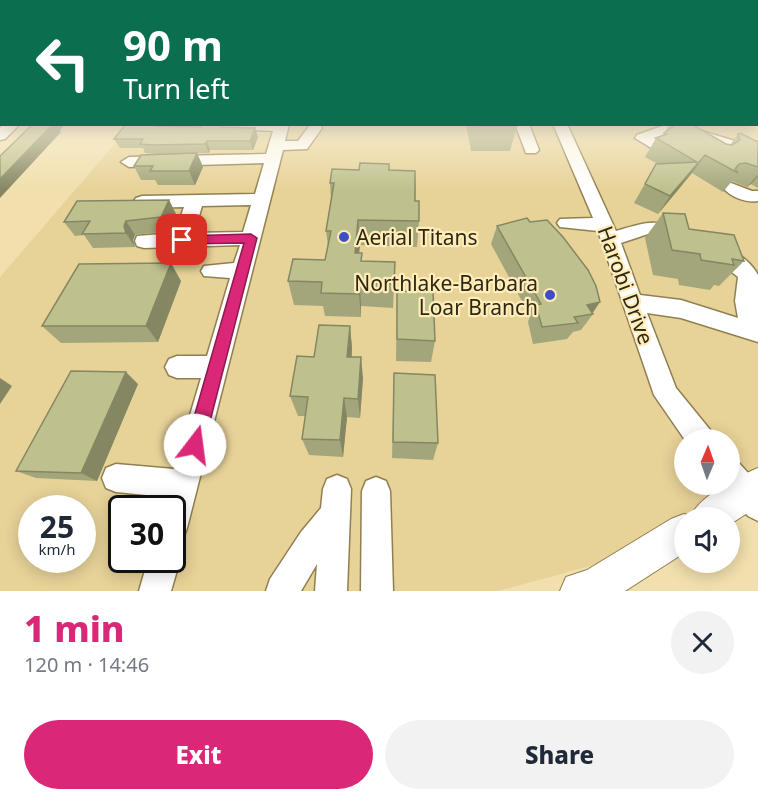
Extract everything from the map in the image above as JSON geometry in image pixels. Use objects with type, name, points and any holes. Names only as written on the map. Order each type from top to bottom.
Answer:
[{"type":"main road","points":[[724,507],[748,490]]},
{"type":"main road","points":[[580,591],[594,588],[674,538]]},
{"type":"street","points":[[181,495],[279,136]]},
{"type":"street","points":[[129,162],[275,152],[302,146],[310,136]]},
{"type":"street","points":[[526,136],[531,150]]},
{"type":"street","name":"Harobi Drive","points":[[565,136],[608,232],[666,395],[693,429]]},
{"type":"street","points":[[648,136],[642,138],[653,144]]},
{"type":"street","points":[[703,136],[700,145],[717,156]]},
{"type":"street","points":[[705,136],[758,153]]},
{"type":"street","points":[[731,188],[750,196],[758,196]]},
{"type":"street","points":[[139,202],[262,199]]},
{"type":"street","points":[[182,240],[195,201]]},
{"type":"street","points":[[566,223],[627,237],[639,229],[655,227],[684,236],[732,260],[748,275],[746,301],[755,332]]},
{"type":"street","points":[[144,241],[251,238]]},
{"type":"street","points":[[211,271],[243,270]]},
{"type":"street","points":[[633,302],[681,309],[755,332]]},
{"type":"street","points":[[177,367],[216,367]]},
{"type":"street","points":[[116,478],[184,484]]},
{"type":"street","points":[[376,491],[377,591]]},
{"type":"street","points":[[282,591],[336,502],[331,591]]},
{"type":"street","points":[[155,591],[160,573]]},
{"type":"shaded area","points":[[122,136],[758,136],[758,485],[731,507],[674,507],[674,544],[498,591],[0,591],[0,277]]},
{"type":"building","points":[[21,136],[42,136],[0,179],[0,156]]},
{"type":"building","points":[[117,136],[252,136],[250,141],[207,141],[205,144],[152,145],[140,144],[143,139],[114,139]]},
{"type":"building","points":[[663,136],[711,136],[732,145],[740,140],[739,136],[745,136],[758,142],[758,167],[746,163],[739,164],[735,169],[738,173],[705,155],[670,196],[645,184],[656,164],[697,162],[656,138]]},
{"type":"building","points":[[197,153],[189,171],[150,171],[153,166],[134,166],[141,155]]},
{"type":"building","points":[[360,163],[389,164],[389,170],[415,171],[415,201],[419,201],[419,221],[358,220],[355,253],[362,253],[361,261],[395,262],[394,284],[360,282],[359,294],[321,293],[322,282],[288,281],[293,259],[325,260],[331,231],[326,231],[334,183],[330,183],[332,169],[359,170]]},
{"type":"building","points":[[169,200],[161,217],[126,221],[124,226],[126,233],[82,234],[90,221],[64,222],[77,201]]},
{"type":"building","points":[[663,213],[685,214],[689,229],[734,235],[744,261],[732,259],[734,265],[701,260],[700,254],[672,250]]},
{"type":"building","name":"Northlake-Barbara Loar Branch","points":[[527,218],[530,222],[547,220],[588,270],[596,286],[600,302],[587,305],[593,314],[574,317],[578,323],[542,327],[536,305],[541,304],[497,226]]},
{"type":"building","points":[[171,263],[146,326],[42,326],[79,264]]},
{"type":"building","points":[[397,291],[433,292],[435,341],[397,339]]},
{"type":"building","points":[[319,325],[350,326],[347,357],[361,357],[358,399],[344,398],[340,440],[302,439],[308,397],[290,396],[297,356],[314,357]]},
{"type":"building","points":[[71,371],[126,372],[81,473],[16,471]]},
{"type":"building","points":[[394,373],[435,375],[438,443],[393,442]]},
{"type":"place","name":"Aerial Titans","points":[[344,237]]},
{"type":"place","name":"Northlake-Barbara Loar Branch","points":[[550,295]]},
{"type":"route","points":[[182,240],[251,238],[195,445]]}]
